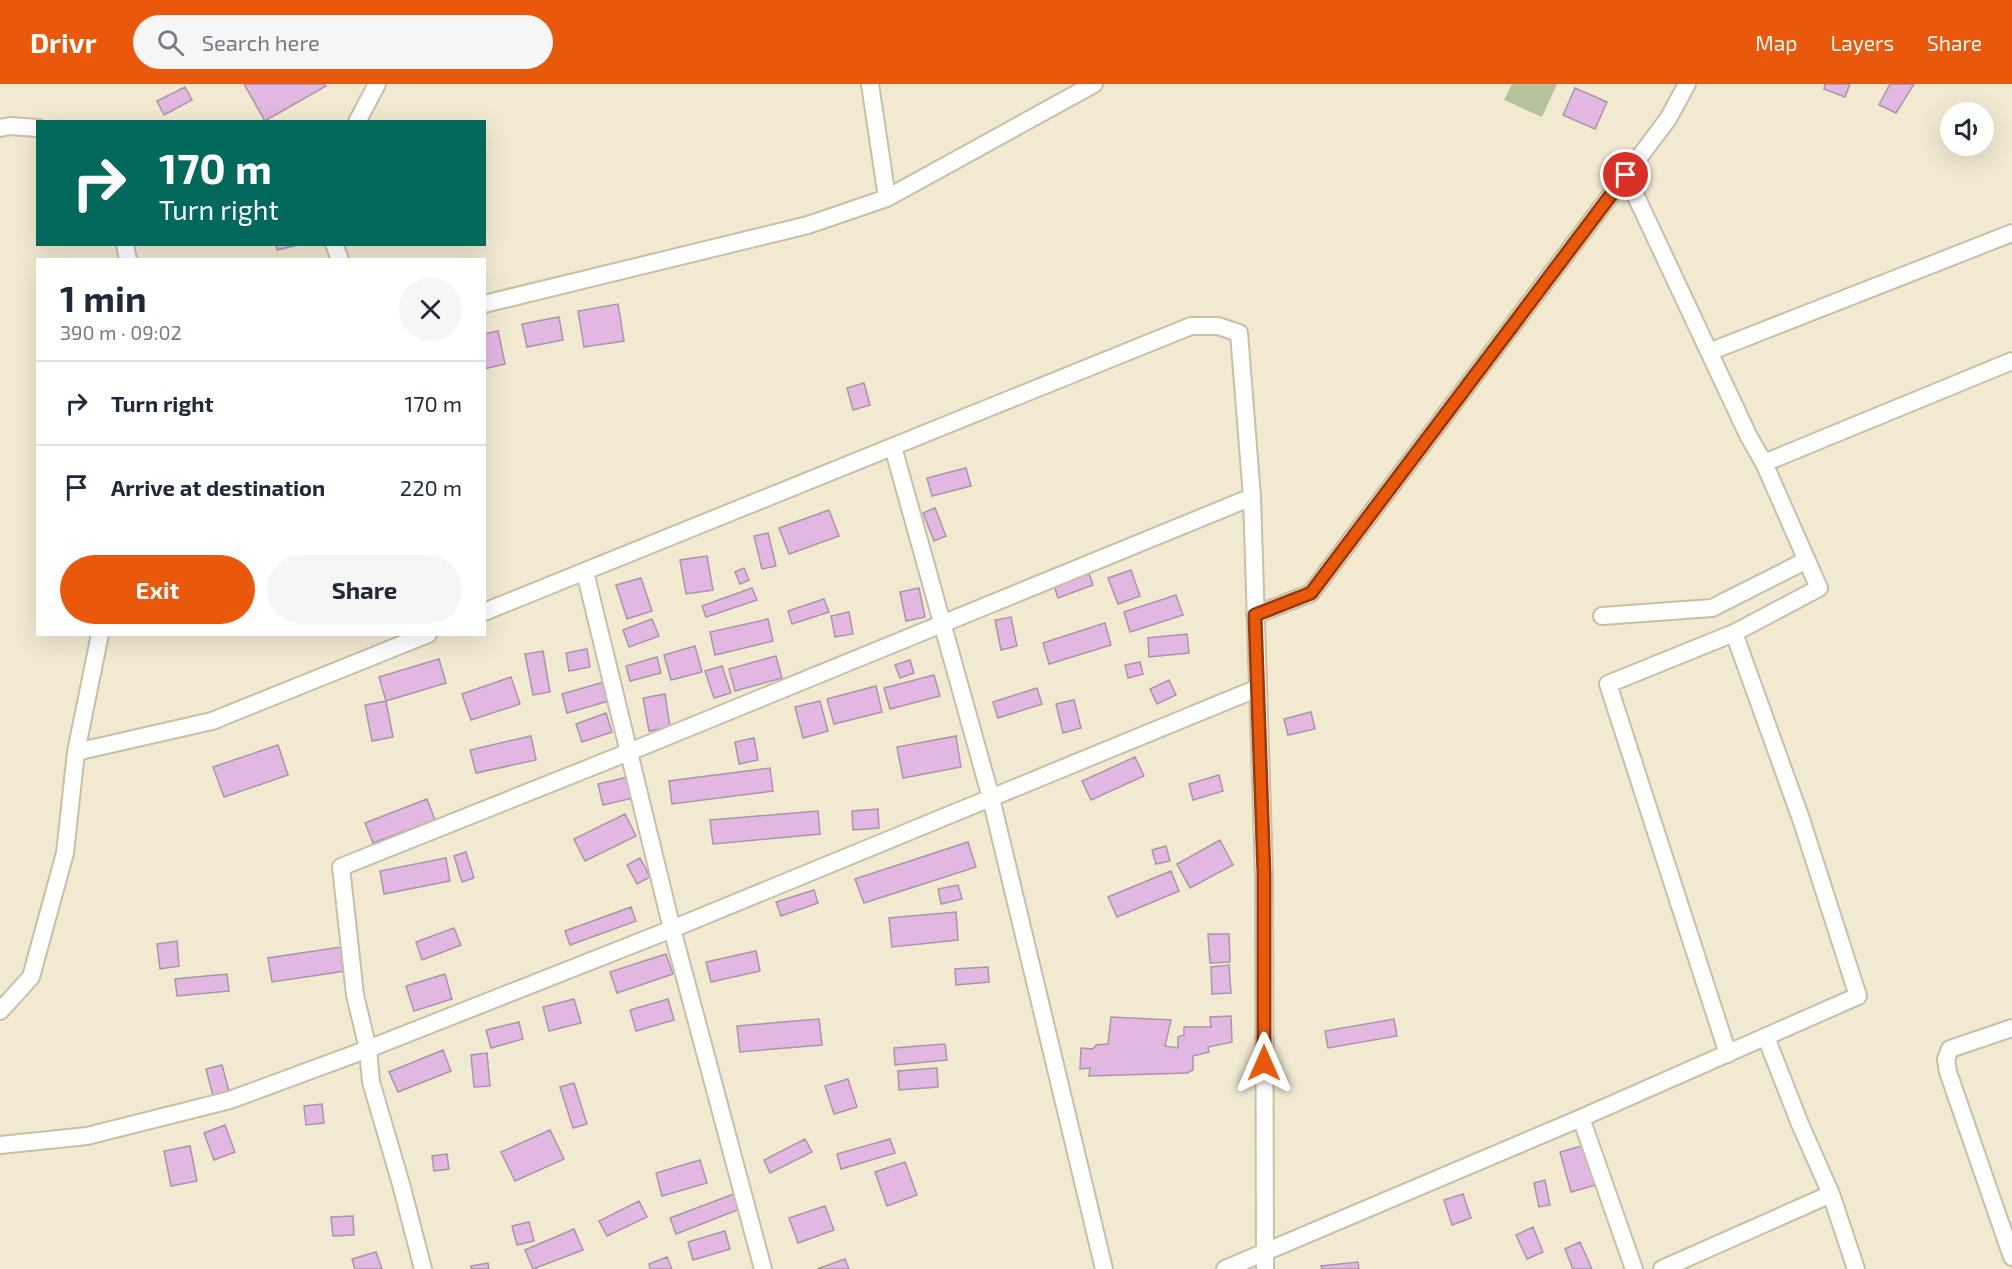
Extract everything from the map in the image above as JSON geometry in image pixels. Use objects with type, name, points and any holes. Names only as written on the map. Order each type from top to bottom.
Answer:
[{"type":"street","points":[[358,120],[377,84]]},
{"type":"street","points":[[870,84],[887,198]]},
{"type":"street","points":[[486,304],[808,225],[887,198],[1094,84]]},
{"type":"street","points":[[1255,615],[1311,593],[1668,119],[1687,84]]},
{"type":"street","points":[[0,128],[10,126],[36,128]]},
{"type":"street","points":[[1626,175],[1749,437],[1764,463],[1819,588],[1734,633],[1608,684],[1728,1054]]},
{"type":"street","points":[[1709,352],[2012,233]]},
{"type":"street","points":[[486,611],[1191,326],[1218,326],[1239,333],[1252,497],[1264,874],[1265,1261]]},
{"type":"street","points":[[1764,463],[2012,361]]},
{"type":"street","points":[[893,447],[992,798],[1104,1269]]},
{"type":"street","points":[[423,1269],[371,1082],[368,1049],[355,995],[340,867],[629,752],[1252,497]]},
{"type":"street","points":[[1602,616],[1712,608],[1807,560]]},
{"type":"street","points":[[585,572],[672,929],[763,1269]]},
{"type":"street","points":[[1225,1269],[1265,1261],[1858,996],[1801,819],[1734,633]]},
{"type":"street","points":[[0,1011],[31,977],[65,853],[76,752],[100,636]]},
{"type":"street","points":[[76,752],[212,722],[423,636]]},
{"type":"street","points":[[0,1145],[87,1136],[230,1100],[368,1049],[672,929],[1258,688]]},
{"type":"street","points":[[2012,1028],[1950,1049],[1946,1059],[1948,1072],[2012,1257]]},
{"type":"street","points":[[1766,1037],[1800,1124],[1831,1194],[1856,1269]]},
{"type":"street","points":[[1581,1118],[1634,1269]]},
{"type":"street","points":[[1662,1269],[1831,1194]]},
{"type":"green space","points":[[1512,84],[1557,84],[1542,117],[1504,100]]},
{"type":"building","points":[[244,84],[325,84],[326,86],[264,120]]},
{"type":"building","points":[[1825,84],[1850,84],[1845,97],[1824,89]]},
{"type":"building","points":[[1890,84],[1914,84],[1896,113],[1879,105]]},
{"type":"building","points":[[185,87],[192,100],[164,115],[157,101]]},
{"type":"building","points":[[1575,88],[1607,102],[1595,129],[1563,115]]},
{"type":"building","points":[[276,246],[294,246],[277,250]]},
{"type":"building","points":[[618,304],[624,341],[584,347],[578,311]]},
{"type":"building","points":[[559,317],[563,340],[527,347],[522,324]]},
{"type":"building","points":[[498,331],[505,364],[486,369],[486,334]]},
{"type":"building","points":[[864,383],[870,405],[853,410],[847,388]]},
{"type":"building","points":[[966,468],[971,486],[932,496],[927,478]]},
{"type":"building","points":[[935,508],[946,536],[934,541],[923,513]]},
{"type":"building","points":[[829,510],[839,536],[789,554],[779,528]]},
{"type":"building","points":[[768,533],[776,566],[762,569],[754,536]]},
{"type":"building","points":[[707,556],[713,590],[686,594],[680,560]]},
{"type":"building","points":[[744,568],[749,580],[740,584],[735,572]]},
{"type":"building","points":[[1131,570],[1140,596],[1118,604],[1108,578]]},
{"type":"building","points":[[1089,573],[1093,585],[1058,598],[1054,586]]},
{"type":"building","points":[[641,578],[652,611],[627,619],[616,585]]},
{"type":"building","points":[[752,588],[757,600],[706,617],[702,606]]},
{"type":"building","points":[[919,588],[925,617],[906,621],[900,592]]},
{"type":"building","points":[[1176,595],[1183,615],[1130,632],[1124,612]]},
{"type":"building","points":[[824,599],[829,612],[792,624],[788,611]]},
{"type":"building","points":[[849,612],[853,634],[835,637],[831,616]]},
{"type":"building","points":[[1011,617],[1017,646],[1001,650],[995,620]]},
{"type":"building","points":[[652,619],[659,636],[629,647],[623,630]]},
{"type":"building","points":[[768,619],[773,641],[715,655],[710,632]]},
{"type":"building","points":[[1105,623],[1111,645],[1049,664],[1043,643]]},
{"type":"building","points":[[1187,634],[1189,653],[1149,657],[1148,638]]},
{"type":"building","points":[[695,646],[702,672],[671,680],[664,655]]},
{"type":"building","points":[[587,649],[590,667],[569,671],[566,653]]},
{"type":"building","points":[[543,651],[550,692],[533,695],[525,654]]},
{"type":"building","points":[[776,656],[782,678],[735,691],[729,669]]},
{"type":"building","points":[[657,657],[661,673],[630,681],[626,666]]},
{"type":"building","points":[[439,659],[446,683],[386,701],[379,677]]},
{"type":"building","points":[[910,660],[914,673],[900,678],[895,665]]},
{"type":"building","points":[[1140,662],[1143,674],[1128,678],[1125,665]]},
{"type":"building","points":[[722,666],[731,693],[714,698],[705,671]]},
{"type":"building","points":[[934,675],[940,696],[890,709],[884,688]]},
{"type":"building","points":[[511,677],[520,704],[471,720],[462,694]]},
{"type":"building","points":[[1169,680],[1176,695],[1157,704],[1150,689]]},
{"type":"building","points":[[604,682],[609,701],[567,713],[562,694]]},
{"type":"building","points":[[876,686],[882,712],[834,724],[827,699]]},
{"type":"building","points":[[1037,688],[1042,704],[998,718],[993,702]]},
{"type":"building","points":[[665,694],[670,727],[649,731],[643,698]]},
{"type":"building","points":[[1074,700],[1081,728],[1063,733],[1056,704]]},
{"type":"building","points":[[386,701],[393,737],[372,741],[365,705]]},
{"type":"building","points":[[820,701],[828,731],[803,738],[795,707]]},
{"type":"building","points":[[1311,712],[1315,729],[1288,735],[1284,719]]},
{"type":"building","points":[[606,713],[612,732],[582,742],[576,724]]},
{"type":"building","points":[[531,736],[536,760],[476,773],[470,750]]},
{"type":"building","points":[[956,736],[961,767],[903,778],[897,747]]},
{"type":"building","points":[[754,738],[758,760],[739,764],[735,742]]},
{"type":"building","points":[[278,745],[288,775],[224,797],[213,767]]},
{"type":"building","points":[[1135,757],[1144,776],[1091,800],[1082,781]]},
{"type":"building","points":[[770,768],[773,791],[672,804],[669,781]]},
{"type":"building","points":[[1219,775],[1223,791],[1193,800],[1189,784]]},
{"type":"building","points":[[628,777],[633,798],[603,805],[598,784]]},
{"type":"building","points":[[427,799],[435,820],[373,843],[365,823]]},
{"type":"building","points":[[878,809],[879,828],[853,830],[852,811]]},
{"type":"building","points":[[818,811],[820,834],[713,844],[710,820]]},
{"type":"building","points":[[625,814],[636,836],[585,861],[574,839]]},
{"type":"building","points":[[1220,840],[1233,865],[1190,888],[1177,864]]},
{"type":"building","points":[[968,842],[976,867],[864,903],[855,879]]},
{"type":"building","points":[[1166,846],[1170,861],[1156,864],[1152,850]]},
{"type":"building","points":[[466,852],[474,878],[462,882],[454,856]]},
{"type":"building","points":[[446,858],[450,881],[384,894],[380,871]]},
{"type":"building","points":[[640,858],[650,877],[637,884],[627,865]]},
{"type":"building","points":[[1171,871],[1179,891],[1117,917],[1108,897]]},
{"type":"building","points":[[958,885],[962,899],[941,904],[938,889]]},
{"type":"building","points":[[814,890],[818,903],[781,916],[776,902]]},
{"type":"building","points":[[631,907],[636,921],[570,945],[565,931]]},
{"type":"building","points":[[956,912],[958,940],[892,947],[889,918]]},
{"type":"building","points":[[454,928],[461,945],[422,960],[416,942]]},
{"type":"building","points":[[1208,934],[1229,934],[1230,962],[1210,963]]},
{"type":"building","points":[[177,941],[179,966],[160,969],[157,944]]},
{"type":"building","points":[[341,947],[345,971],[272,982],[268,958]]},
{"type":"building","points":[[756,951],[760,971],[711,982],[706,962]]},
{"type":"building","points":[[666,954],[673,974],[617,993],[610,972]]},
{"type":"building","points":[[1229,965],[1231,993],[1212,994],[1211,967]]},
{"type":"building","points":[[988,967],[989,982],[956,985],[955,969]]},
{"type":"building","points":[[227,974],[229,991],[177,996],[175,979]]},
{"type":"building","points":[[445,974],[452,999],[414,1011],[406,986]]},
{"type":"building","points":[[574,999],[581,1023],[549,1031],[543,1007]]},
{"type":"building","points":[[668,999],[674,1020],[636,1031],[630,1010]]},
{"type":"building","points":[[1231,1016],[1232,1042],[1208,1047],[1209,1052],[1193,1056],[1193,1070],[1187,1073],[1089,1076],[1090,1068],[1080,1069],[1081,1048],[1093,1049],[1096,1045],[1108,1044],[1111,1017],[1171,1020],[1165,1046],[1178,1048],[1178,1037],[1184,1035],[1184,1027],[1211,1027],[1210,1017]]},
{"type":"building","points":[[819,1019],[822,1045],[740,1052],[737,1026]]},
{"type":"building","points":[[1394,1019],[1397,1036],[1328,1048],[1325,1031]]},
{"type":"building","points":[[519,1022],[523,1039],[491,1048],[486,1030]]},
{"type":"building","points":[[945,1044],[947,1060],[895,1065],[894,1048]]},
{"type":"building","points":[[443,1050],[451,1071],[398,1092],[389,1072]]},
{"type":"building","points":[[487,1053],[490,1086],[474,1087],[471,1055]]},
{"type":"building","points":[[222,1065],[229,1091],[213,1096],[206,1069]]},
{"type":"building","points":[[937,1068],[938,1087],[899,1090],[898,1071]]},
{"type":"building","points":[[848,1079],[857,1107],[834,1114],[825,1086]]},
{"type":"building","points":[[574,1083],[587,1124],[573,1128],[560,1087]]},
{"type":"building","points":[[322,1104],[324,1123],[306,1125],[304,1106]]},
{"type":"building","points":[[225,1125],[235,1152],[214,1160],[204,1133]]},
{"type":"building","points":[[550,1130],[564,1159],[515,1181],[501,1152]]},
{"type":"building","points":[[805,1139],[812,1152],[770,1173],[764,1160]]},
{"type":"building","points":[[890,1139],[895,1153],[841,1169],[837,1154]]},
{"type":"building","points":[[1585,1145],[1596,1185],[1571,1192],[1560,1152]]},
{"type":"building","points":[[190,1146],[197,1181],[171,1186],[164,1151]]},
{"type":"building","points":[[447,1154],[449,1169],[434,1171],[432,1156]]},
{"type":"building","points":[[700,1160],[707,1183],[662,1196],[656,1173]]},
{"type":"building","points":[[905,1162],[917,1195],[887,1206],[875,1172]]},
{"type":"building","points":[[1545,1180],[1550,1205],[1539,1207],[1534,1183]]},
{"type":"building","points":[[739,1192],[745,1207],[676,1234],[670,1218]]},
{"type":"building","points":[[1463,1194],[1471,1218],[1452,1225],[1444,1200]]},
{"type":"building","points":[[639,1201],[647,1217],[607,1236],[599,1221]]},
{"type":"building","points":[[825,1206],[834,1230],[798,1243],[789,1218]]},
{"type":"building","points":[[353,1216],[354,1235],[333,1236],[331,1217]]},
{"type":"building","points":[[529,1222],[534,1241],[517,1245],[512,1226]]},
{"type":"building","points":[[1533,1227],[1543,1252],[1527,1259],[1516,1235]]},
{"type":"building","points":[[574,1229],[583,1250],[533,1269],[525,1250]]},
{"type":"building","points":[[725,1231],[730,1249],[693,1260],[688,1242]]},
{"type":"building","points":[[1580,1242],[1592,1269],[1573,1269],[1565,1249]]},
{"type":"building","points":[[376,1252],[382,1269],[355,1269],[352,1259]]},
{"type":"building","points":[[667,1257],[672,1269],[650,1269],[649,1264]]},
{"type":"building","points":[[845,1259],[849,1269],[817,1269]]},
{"type":"building","points":[[1358,1262],[1359,1269],[1322,1269],[1321,1266]]},
{"type":"building","points":[[488,1263],[489,1269],[471,1269],[471,1266]]},
{"type":"route","points":[[1264,1063],[1264,874],[1255,615],[1311,593],[1626,175]]}]
